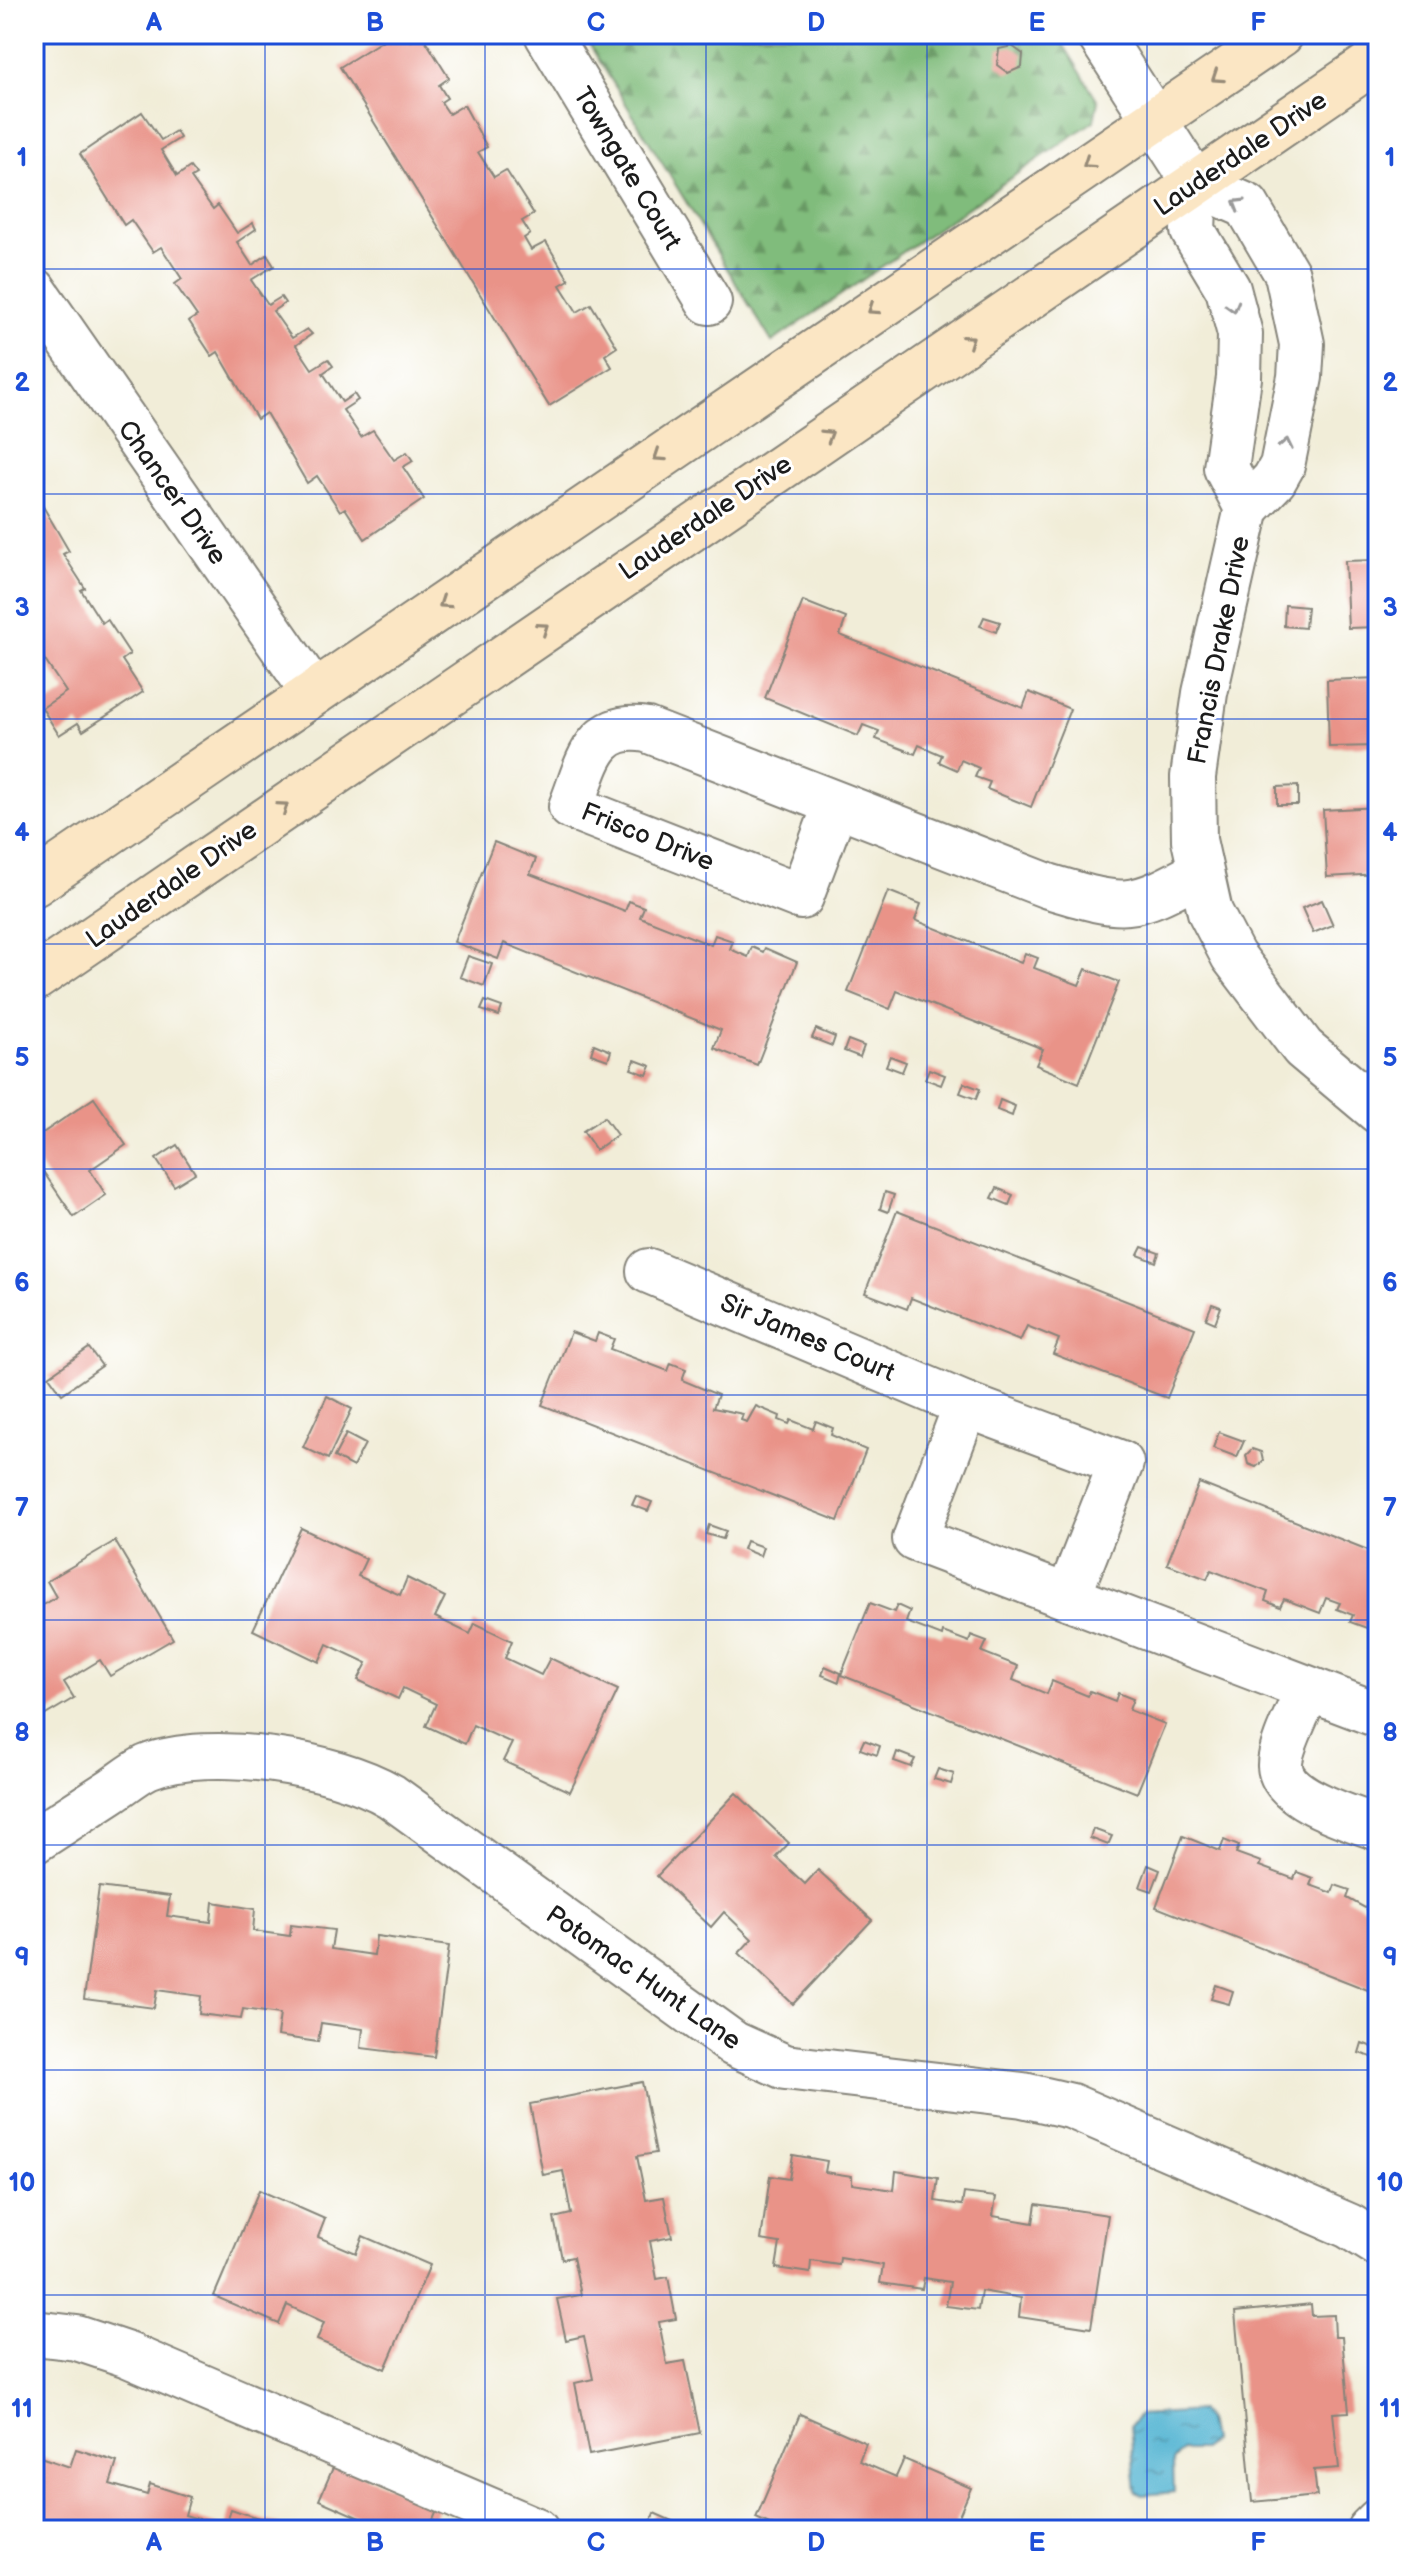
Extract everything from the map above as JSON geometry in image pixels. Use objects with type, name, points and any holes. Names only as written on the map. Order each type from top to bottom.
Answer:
[{"type":"main road","points":[[34,884],[1281,34]]},
{"type":"main road","name":"Lauderdale Drive","points":[[34,979],[780,465],[882,401],[1378,59]]},
{"type":"street","name":"Towngate Court","points":[[547,34],[709,302]]},
{"type":"street","points":[[1099,34],[1195,183]]},
{"type":"street","name":"Francis Drake Drive","points":[[1247,508],[1226,468],[1239,378],[1240,334],[1228,289],[1193,231],[1195,183],[1247,206],[1287,274],[1302,344],[1300,377],[1282,466],[1274,480],[1247,508],[1205,693],[1193,777],[1194,840],[1200,872],[1210,912],[1233,956],[1274,1013],[1303,1048],[1378,1111]]},
{"type":"street","name":"Chancer Drive","points":[[34,290],[314,693]]},
{"type":"street","name":"Frisco Drive","points":[[836,804],[801,897],[571,807],[595,746],[610,732],[630,727],[647,730],[1048,886],[1102,902],[1126,905],[1155,896],[1200,872]]},
{"type":"street","name":"Sir James Court","points":[[649,1271],[966,1405],[1121,1463],[1068,1597]]},
{"type":"street","points":[[966,1405],[915,1539],[1378,1715]]},
{"type":"street","points":[[1308,1689],[1284,1750],[1280,1766],[1285,1780],[1299,1794],[1319,1805],[1378,1828]]},
{"type":"street","name":"Potomac Hunt Lane","points":[[34,1841],[147,1767],[175,1761],[233,1756],[349,1775],[391,1796],[734,2044],[785,2067],[1023,2095],[1071,2106],[1349,2226],[1378,2244]]},
{"type":"street","points":[[34,2333],[77,2338],[128,2355],[536,2530]]},
{"type":"street","points":[[1369,2530],[1378,2521]]},
{"type":"green space","points":[[583,34],[1057,34],[1098,101],[1094,121],[772,342]]},
{"type":"water","points":[[1200,2411],[1207,2420],[1211,2441],[1203,2450],[1182,2450],[1173,2461],[1174,2492],[1142,2495],[1136,2492],[1130,2426],[1139,2415]]},
{"type":"building","points":[[393,34],[407,34],[411,41],[422,35],[449,78],[439,85],[447,98],[441,102],[449,114],[464,105],[487,147],[478,152],[494,177],[506,170],[534,214],[522,221],[530,234],[524,238],[531,250],[546,242],[569,280],[560,285],[577,312],[591,304],[617,347],[605,355],[612,367],[549,406],[340,67]]},
{"type":"building","points":[[1012,46],[1023,54],[1022,67],[1008,73],[997,65],[999,49]]},
{"type":"building","points":[[142,112],[161,140],[176,131],[180,138],[161,150],[177,176],[190,167],[196,175],[191,178],[213,209],[218,205],[237,233],[253,223],[256,229],[237,242],[252,265],[267,255],[274,266],[251,280],[268,305],[281,297],[285,303],[273,311],[292,338],[307,329],[312,334],[296,345],[312,369],[328,359],[333,366],[323,373],[342,402],[354,394],[358,400],[343,410],[361,437],[373,430],[394,460],[407,452],[413,461],[403,467],[424,499],[365,539],[345,508],[340,511],[317,476],[307,483],[266,413],[257,419],[218,352],[212,356],[189,321],[197,316],[175,284],[182,279],[161,247],[153,252],[131,220],[124,225],[80,154]]},
{"type":"building","points":[[34,491],[69,551],[63,554],[85,588],[81,590],[102,623],[107,619],[130,654],[122,660],[143,692],[83,731],[78,723],[59,735],[42,708],[66,692],[34,644]]},
{"type":"building","points":[[1378,560],[1378,627],[1348,628],[1345,561]]},
{"type":"building","points":[[803,601],[846,618],[840,635],[1023,708],[1029,692],[1070,709],[1031,807],[987,789],[990,782],[975,777],[979,768],[961,760],[957,770],[939,762],[942,755],[919,745],[915,754],[876,739],[879,731],[863,725],[858,736],[765,698]]},
{"type":"building","points":[[1285,605],[1307,607],[1305,628],[1284,626]]},
{"type":"building","points":[[984,617],[1000,622],[996,632],[980,626]]},
{"type":"building","points":[[1378,678],[1378,746],[1329,747],[1327,680]]},
{"type":"building","points":[[1298,786],[1298,805],[1277,805],[1277,787]]},
{"type":"building","points":[[1378,807],[1378,874],[1327,877],[1323,810]]},
{"type":"building","points":[[494,842],[536,859],[530,874],[625,911],[629,901],[644,907],[640,917],[711,945],[715,935],[733,941],[730,949],[748,957],[752,947],[763,952],[765,948],[797,962],[757,1065],[714,1048],[721,1030],[504,943],[498,959],[454,942]]},
{"type":"building","points":[[888,891],[921,904],[915,920],[1021,963],[1025,953],[1038,958],[1034,968],[1079,985],[1086,969],[1119,982],[1079,1083],[1036,1065],[1043,1049],[897,991],[890,1009],[848,992]]},
{"type":"building","points":[[1322,900],[1333,925],[1313,933],[1302,908]]},
{"type":"building","points":[[468,956],[492,964],[484,986],[460,977]]},
{"type":"building","points":[[485,1001],[502,1007],[499,1016],[481,1010]]},
{"type":"building","points":[[816,1029],[835,1037],[832,1046],[812,1038]]},
{"type":"building","points":[[848,1040],[864,1046],[860,1057],[844,1051]]},
{"type":"building","points":[[594,1044],[611,1051],[608,1060],[591,1054]]},
{"type":"building","points":[[890,1056],[906,1062],[902,1072],[886,1066]]},
{"type":"building","points":[[635,1060],[651,1066],[647,1075],[631,1069]]},
{"type":"building","points":[[929,1069],[945,1075],[941,1085],[925,1079]]},
{"type":"building","points":[[964,1083],[980,1089],[976,1099],[960,1093]]},
{"type":"building","points":[[94,1098],[126,1145],[90,1170],[106,1195],[74,1217],[34,1158],[34,1139]]},
{"type":"building","points":[[1000,1100],[1015,1106],[1012,1116],[997,1110]]},
{"type":"building","points":[[604,1117],[617,1135],[596,1150],[583,1131]]},
{"type":"building","points":[[177,1145],[195,1173],[174,1186],[156,1159]]},
{"type":"building","points":[[997,1188],[1013,1195],[1009,1205],[992,1198]]},
{"type":"building","points":[[885,1192],[894,1195],[888,1212],[880,1209]]},
{"type":"building","points":[[897,1211],[1195,1328],[1167,1398],[1053,1354],[1059,1339],[1027,1326],[1020,1341],[911,1298],[907,1309],[865,1293]]},
{"type":"building","points":[[1142,1247],[1159,1253],[1156,1262],[1138,1255]]},
{"type":"building","points":[[1212,1304],[1221,1307],[1215,1323],[1206,1319]]},
{"type":"building","points":[[571,1332],[595,1341],[598,1333],[614,1339],[610,1349],[668,1371],[671,1363],[686,1369],[682,1380],[718,1395],[713,1408],[743,1414],[741,1420],[747,1422],[756,1406],[780,1416],[779,1420],[789,1424],[791,1420],[813,1429],[816,1421],[833,1428],[831,1435],[866,1450],[838,1521],[542,1405]]},
{"type":"building","points":[[89,1348],[102,1366],[62,1394],[49,1376]]},
{"type":"building","points":[[327,1396],[352,1409],[328,1459],[303,1447]]},
{"type":"building","points":[[1219,1432],[1244,1441],[1237,1457],[1213,1448]]},
{"type":"building","points":[[346,1434],[365,1444],[353,1467],[334,1457]]},
{"type":"building","points":[[1252,1449],[1261,1452],[1263,1461],[1256,1467],[1248,1464],[1246,1455]]},
{"type":"building","points":[[1199,1483],[1378,1554],[1378,1632],[1350,1622],[1353,1615],[1337,1609],[1340,1603],[1326,1598],[1320,1613],[1284,1599],[1280,1607],[1265,1601],[1268,1592],[1211,1570],[1207,1579],[1167,1564]]},
{"type":"building","points":[[636,1496],[652,1502],[648,1511],[632,1505]]},
{"type":"building","points":[[709,1525],[726,1531],[723,1539],[706,1534]]},
{"type":"building","points":[[301,1528],[366,1559],[358,1576],[400,1595],[407,1578],[445,1597],[435,1617],[470,1634],[475,1623],[512,1641],[505,1658],[541,1675],[550,1658],[618,1690],[570,1792],[503,1761],[512,1743],[473,1725],[465,1744],[426,1726],[436,1704],[403,1688],[398,1699],[358,1680],[367,1663],[327,1644],[319,1662],[253,1630]]},
{"type":"building","points":[[115,1541],[173,1639],[110,1676],[100,1660],[64,1682],[74,1698],[37,1720],[34,1610],[56,1597],[47,1581]]},
{"type":"building","points":[[746,1541],[763,1547],[760,1556],[743,1549]]},
{"type":"building","points":[[870,1603],[894,1612],[897,1605],[910,1611],[906,1622],[942,1636],[943,1632],[969,1642],[971,1635],[987,1641],[982,1652],[1018,1666],[1013,1680],[1047,1694],[1052,1681],[1088,1696],[1090,1691],[1115,1701],[1118,1693],[1133,1699],[1129,1710],[1165,1724],[1137,1793],[841,1675]]},
{"type":"building","points":[[825,1666],[841,1673],[839,1682],[822,1675]]},
{"type":"building","points":[[864,1740],[880,1746],[877,1755],[860,1749]]},
{"type":"building","points":[[897,1752],[915,1759],[911,1767],[894,1761]]},
{"type":"building","points":[[938,1769],[954,1774],[951,1784],[934,1779]]},
{"type":"building","points":[[736,1793],[789,1843],[776,1857],[805,1884],[818,1870],[872,1920],[793,2004],[739,1953],[752,1939],[724,1912],[711,1927],[657,1876]]},
{"type":"building","points":[[1093,1829],[1112,1836],[1108,1845],[1090,1838]]},
{"type":"building","points":[[1183,1836],[1220,1851],[1224,1840],[1239,1846],[1236,1853],[1261,1862],[1259,1866],[1294,1879],[1297,1872],[1313,1878],[1310,1885],[1332,1893],[1335,1885],[1350,1890],[1347,1898],[1378,1915],[1378,1994],[1156,1907]]},
{"type":"building","points":[[1148,1865],[1160,1870],[1152,1891],[1140,1887]]},
{"type":"building","points":[[99,1887],[170,1896],[167,1916],[211,1922],[213,1902],[255,1909],[253,1931],[290,1936],[291,1925],[334,1930],[331,1949],[374,1955],[376,1936],[449,1946],[434,2057],[361,2048],[363,2029],[321,2023],[318,2042],[277,2036],[280,2014],[243,2009],[241,2019],[199,2014],[201,1996],[157,1990],[154,2008],[84,1999]]},
{"type":"building","points":[[1216,1985],[1233,1991],[1229,2004],[1211,1999]]},
{"type":"building","points":[[1362,2043],[1378,2049],[1375,2058],[1359,2053]]},
{"type":"building","points":[[642,2082],[656,2153],[637,2156],[646,2200],[664,2197],[672,2237],[650,2241],[657,2279],[668,2277],[676,2319],[659,2322],[667,2364],[685,2361],[700,2433],[589,2455],[575,2383],[593,2379],[584,2336],[566,2340],[557,2299],[581,2295],[573,2257],[562,2259],[554,2218],[571,2214],[563,2171],[543,2175],[530,2104]]},
{"type":"building","points":[[793,2155],[827,2161],[825,2172],[852,2176],[852,2184],[894,2190],[896,2171],[938,2178],[935,2201],[962,2205],[964,2193],[996,2197],[993,2216],[1033,2223],[1036,2204],[1108,2215],[1091,2328],[1019,2317],[1021,2298],[981,2291],[978,2310],[946,2306],[950,2282],[924,2278],[922,2289],[880,2283],[883,2265],[840,2258],[839,2265],[811,2261],[810,2273],[776,2268],[780,2243],[761,2240],[770,2176],[789,2179]]},
{"type":"building","points":[[259,2190],[325,2219],[318,2237],[356,2253],[363,2236],[430,2265],[385,2369],[317,2340],[324,2322],[287,2305],[279,2324],[214,2296]]},
{"type":"building","points":[[1311,2304],[1312,2316],[1334,2315],[1335,2337],[1342,2337],[1349,2412],[1333,2413],[1339,2468],[1314,2470],[1317,2496],[1252,2502],[1235,2312]]},
{"type":"building","points":[[800,2414],[866,2443],[859,2461],[896,2477],[904,2459],[971,2488],[953,2530],[783,2530],[756,2518]]},
{"type":"building","points":[[76,2449],[117,2462],[110,2484],[147,2495],[150,2484],[190,2497],[185,2515],[225,2527],[231,2509],[294,2530],[34,2530],[34,2455],[70,2467]]},
{"type":"building","points":[[335,2463],[438,2508],[429,2530],[387,2530],[319,2500]]},
{"type":"building","points":[[654,2513],[692,2530],[647,2530]]}]
